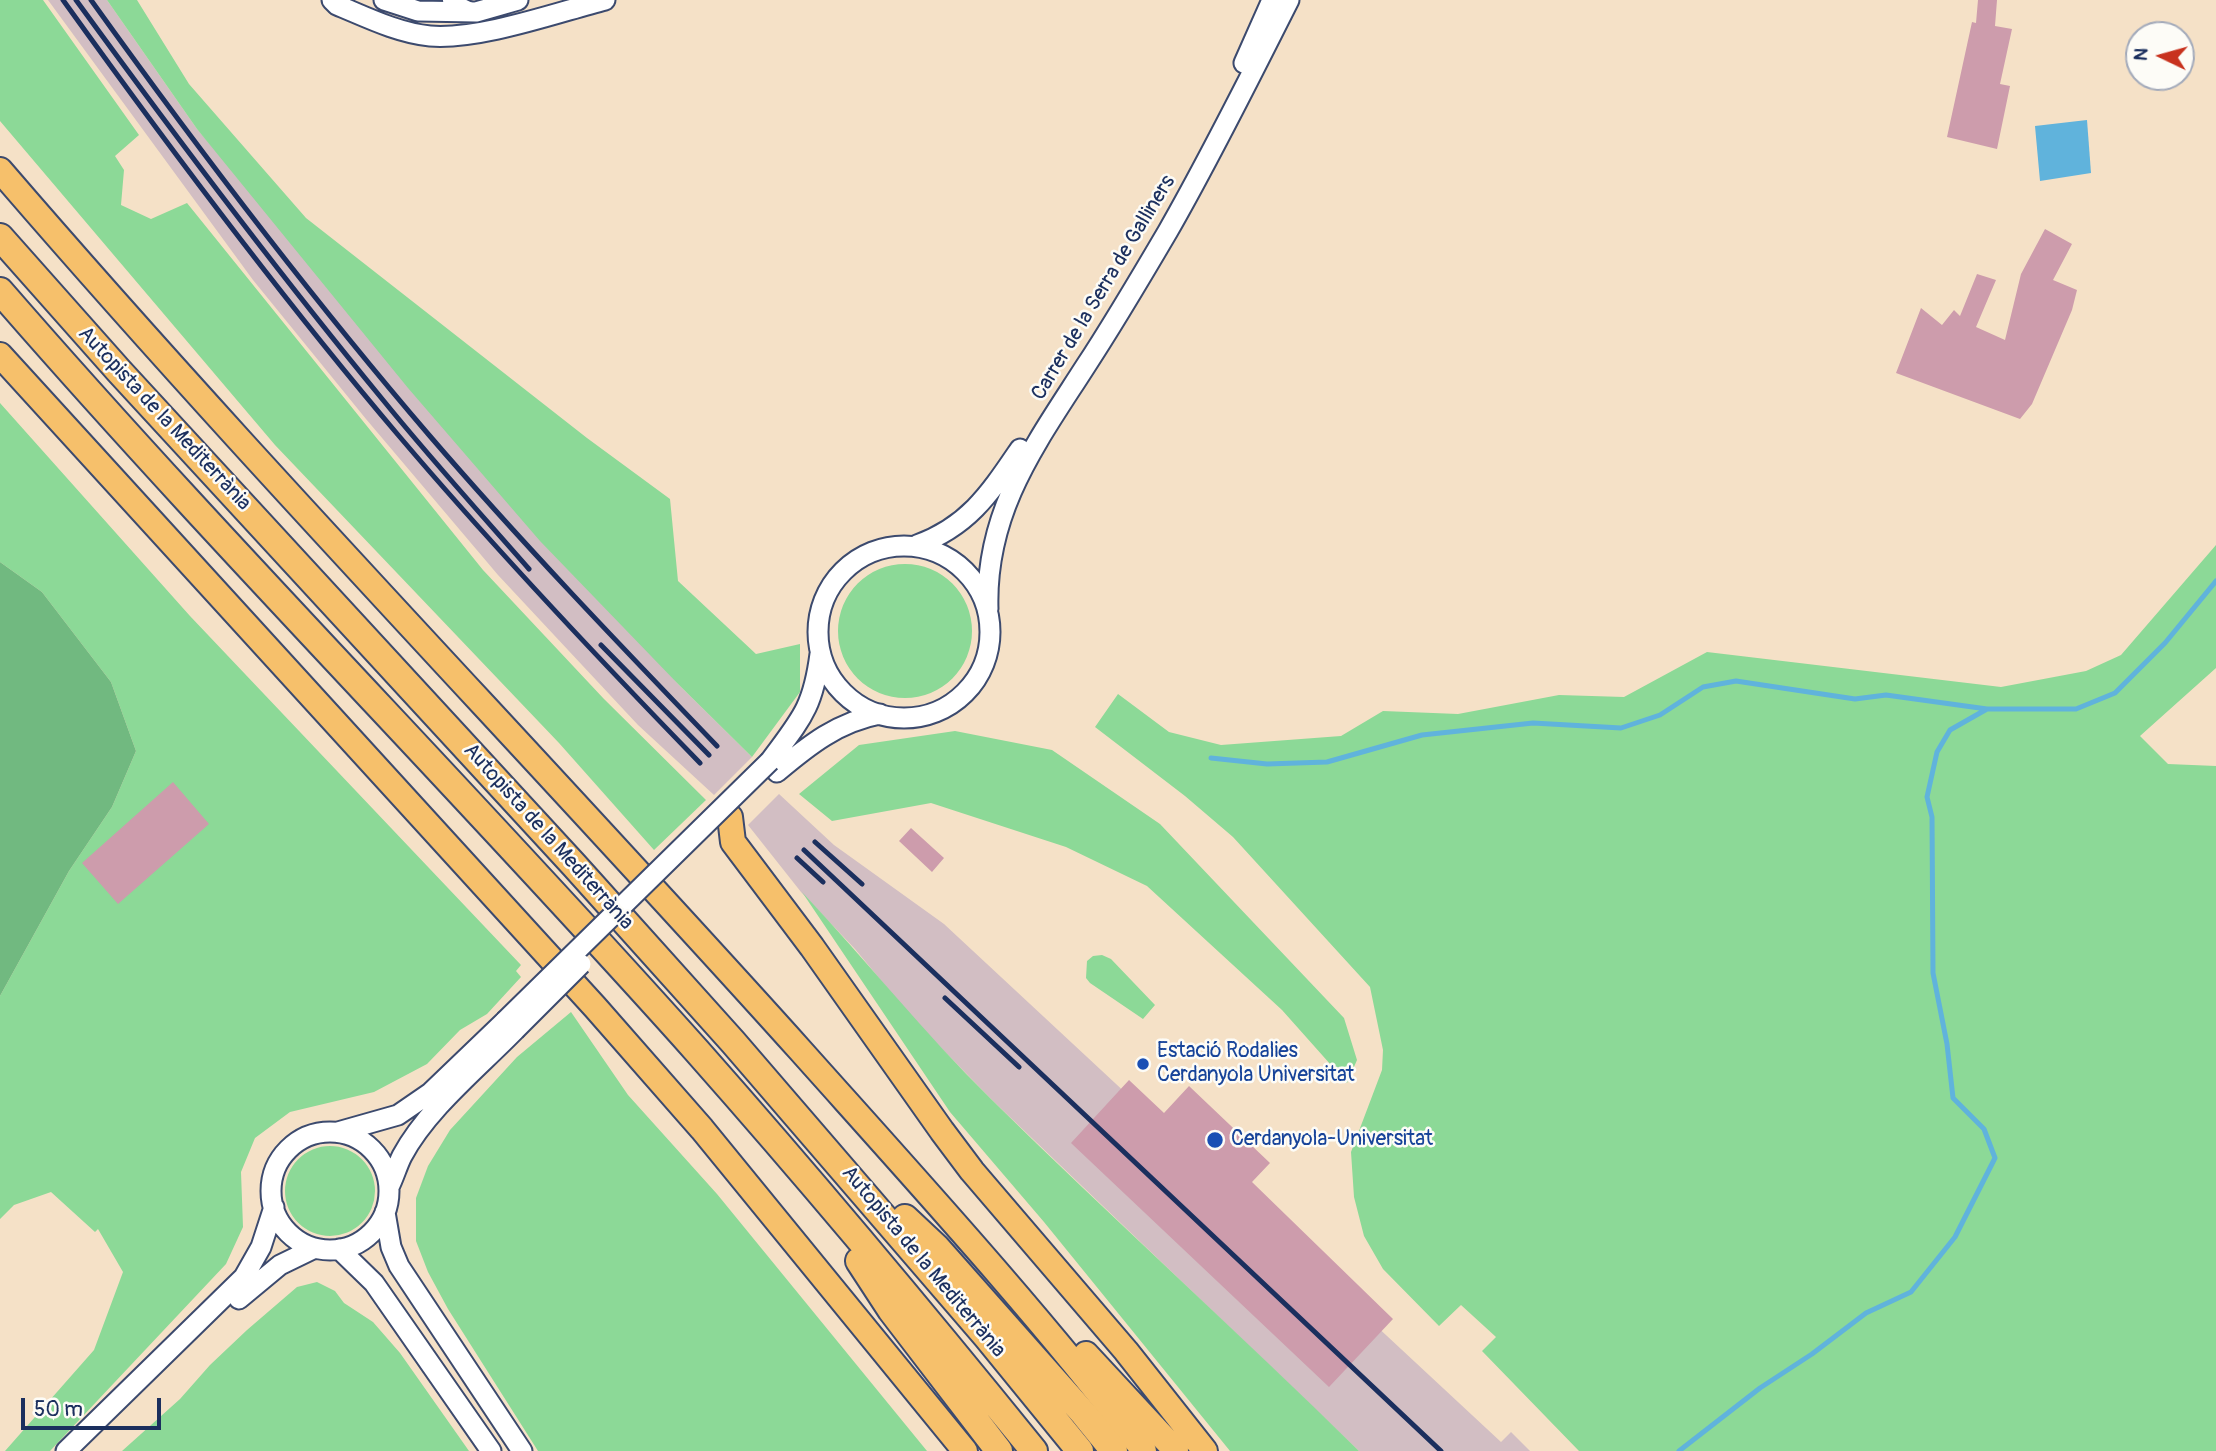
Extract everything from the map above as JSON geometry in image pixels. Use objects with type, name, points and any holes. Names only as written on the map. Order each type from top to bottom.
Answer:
[{"type":"highway","points":[[0,170],[202,398],[678,915],[958,1226],[1076,1365],[1144,1451]]},
{"type":"highway","name":"Autopista de la Mediterrània","points":[[0,237],[189,449],[574,865],[799,1117],[1080,1451]]},
{"type":"highway","name":"Autopista de la Mediterrània","points":[[0,291],[218,532],[642,991],[799,1169],[1034,1451]]},
{"type":"highway","points":[[0,355],[595,1007],[702,1129],[965,1451]]},
{"type":"highway","points":[[730,817],[733,842],[812,947],[972,1171],[1126,1351],[1206,1451]]},
{"type":"highway","points":[[799,1117],[937,1248],[1114,1451]]},
{"type":"highway","points":[[702,1129],[733,1186],[835,1317],[948,1451]]},
{"type":"highway","points":[[799,1169],[891,1310],[999,1451]]},
{"type":"highway","points":[[958,1226],[1087,1354],[1176,1451]]},
{"type":"street","points":[[332,0],[337,5],[381,24],[427,36],[456,37],[604,0]]},
{"type":"street","points":[[384,0],[418,11],[476,12],[518,0]]},
{"type":"street","points":[[450,0],[476,12]]},
{"type":"street","name":"Carrer de la Serra de Galliners","points":[[917,545],[952,529],[988,494],[1065,384],[1108,315],[1192,167],[1235,83],[1272,0]]},
{"type":"street","name":"Carrer de la Serra de Galliners","points":[[988,609],[990,562],[1014,482],[1028,455],[1168,231],[1289,0]]},
{"type":"street","points":[[894,544],[917,545],[930,550],[957,568],[970,580],[988,609],[992,632],[986,661],[973,685],[946,708],[920,716],[907,718],[880,714],[862,706],[845,695],[827,671],[820,653],[817,636],[821,609],[837,577],[866,553],[894,544]]},
{"type":"street","points":[[66,1451],[244,1277],[261,1247],[274,1208],[273,1177],[284,1155],[297,1142],[308,1136],[338,1132],[398,1115],[430,1093],[510,1025],[730,817],[773,766],[808,707],[816,682],[820,653]]},
{"type":"street","points":[[522,1451],[399,1266],[391,1247],[386,1212],[389,1187],[403,1155],[420,1130],[510,1025],[773,766],[829,731],[856,719],[880,714]]},
{"type":"street","points":[[338,1132],[360,1139],[373,1150],[385,1170],[389,1187]]},
{"type":"street","points":[[274,1208],[289,1233],[299,1240],[315,1248],[340,1249],[368,1236],[386,1212]]},
{"type":"street","points":[[83,1451],[252,1286],[280,1265],[315,1248]]},
{"type":"street","points":[[340,1249],[374,1283],[491,1451]]},
{"type":"shaded area","points":[[48,0],[107,0],[197,129],[679,685],[752,757],[714,795],[638,725],[498,575],[366,419],[253,280]]},
{"type":"shaded area","points":[[779,794],[834,845],[944,924],[1501,1442],[1511,1432],[1530,1451],[1359,1451],[991,1099],[913,1019],[855,949],[801,892],[748,825]]},
{"type":"green space","points":[[0,0],[43,0],[139,135],[115,156],[124,170],[121,205],[151,219],[187,203],[483,570],[604,699],[706,800],[654,850],[559,743],[275,445],[0,121]]},
{"type":"green space","points":[[107,0],[137,0],[189,84],[306,218],[587,438],[670,499],[678,581],[756,654],[800,644],[800,692],[752,757],[540,541],[408,388],[197,129]]},
{"type":"green space","points":[[0,403],[190,616],[521,965],[516,971],[521,977],[487,1014],[460,1030],[427,1064],[374,1092],[290,1112],[255,1138],[241,1172],[243,1227],[226,1264],[50,1451],[5,1451],[94,1350],[123,1272],[98,1229],[95,1232],[51,1192],[14,1205],[0,1219],[0,996],[69,871],[112,807],[136,751],[111,682],[42,592],[0,562]]},
{"type":"green space","points":[[2216,545],[2216,668],[2140,736],[2168,764],[2216,766],[2216,1451],[1579,1451],[1482,1351],[1496,1337],[1461,1305],[1439,1326],[1383,1269],[1364,1236],[1354,1197],[1351,1152],[1382,1070],[1383,1050],[1370,987],[1233,837],[1185,796],[1095,727],[1118,694],[1169,732],[1221,745],[1341,736],[1383,711],[1458,714],[1559,695],[1624,697],[1707,652],[2001,687],[2086,671],[2121,655]]},
{"type":"green space","points":[[0,562],[42,592],[111,682],[136,751],[112,807],[69,871],[0,996]]},
{"type":"green space","points":[[905,564],[931,569],[953,583],[967,605],[972,631],[967,657],[953,679],[931,693],[905,698],[879,693],[857,679],[843,657],[838,631],[843,605],[857,583],[879,569]]},
{"type":"green space","points":[[955,731],[1052,750],[1160,824],[1344,1018],[1357,1060],[1347,1083],[1282,1010],[1147,886],[1066,847],[931,803],[832,821],[799,794],[859,745]]},
{"type":"green space","points":[[802,892],[991,1099],[1359,1451],[1230,1451],[1044,1222],[950,1112]]},
{"type":"green space","points":[[1102,955],[1111,959],[1155,1005],[1143,1019],[1086,978],[1087,961],[1093,956]]},
{"type":"green space","points":[[571,1012],[628,1095],[717,1194],[927,1451],[538,1451],[448,1309],[428,1272],[416,1241],[416,1198],[428,1166],[450,1130],[517,1057]]},
{"type":"green space","points":[[330,1146],[347,1149],[362,1159],[372,1174],[375,1191],[372,1208],[362,1223],[347,1233],[330,1236],[313,1233],[298,1223],[288,1208],[285,1191],[288,1174],[298,1159],[313,1149]]},
{"type":"green space","points":[[317,1282],[335,1291],[344,1303],[373,1322],[400,1353],[469,1451],[122,1451],[180,1399],[210,1365],[247,1330],[297,1287]]},
{"type":"water","points":[[2087,120],[2091,173],[2040,181],[2035,126]]},
{"type":"building","points":[[1978,0],[1997,0],[1995,26],[2012,29],[2000,84],[2010,86],[1997,149],[1947,137],[1972,22],[1976,23]]},
{"type":"building","points":[[2045,229],[2072,244],[2053,280],[2077,290],[2072,310],[2032,404],[2020,419],[1896,373],[1921,308],[1942,325],[1954,310],[1960,316],[1977,274],[1996,280],[1976,327],[2005,340],[2021,274]]},
{"type":"building","points":[[173,782],[209,824],[118,904],[82,863]]},
{"type":"building","points":[[911,828],[944,858],[932,872],[899,841]]},
{"type":"building","points":[[1129,1080],[1164,1113],[1189,1086],[1270,1163],[1252,1182],[1393,1319],[1329,1387],[1071,1143]]},
{"type":"waterway","points":[[1679,1451],[1760,1388],[1812,1354],[1866,1313],[1911,1292],[1955,1237],[1995,1158],[1984,1129],[1953,1098],[1947,1044],[1933,973],[1932,817],[1927,797],[1937,752],[1950,730],[1987,709],[2076,709],[2115,693],[2165,643],[2216,581]]},
{"type":"waterway","points":[[1211,758],[1267,764],[1327,762],[1422,735],[1533,723],[1621,728],[1660,715],[1703,687],[1736,681],[1855,699],[1886,695],[1987,709]]},
{"type":"railway","points":[[63,0],[227,221],[355,383],[509,561],[700,763]]},
{"type":"railway","points":[[76,0],[188,152],[343,351],[529,569]]},
{"type":"railway","points":[[91,0],[255,221],[384,382],[535,554],[717,746]]},
{"type":"railway","points":[[601,645],[709,755]]},
{"type":"railway","points":[[815,842],[862,884]]},
{"type":"railway","points":[[804,850],[1441,1451]]},
{"type":"railway","points":[[797,858],[823,882]]},
{"type":"railway","points":[[945,998],[1019,1067]]},
{"type":"place","name":"Estació Rodalies Cerdanyola Universitat","points":[[1143,1064]]},
{"type":"place","name":"Cerdanyola-Universitat","points":[[1215,1140]]}]
